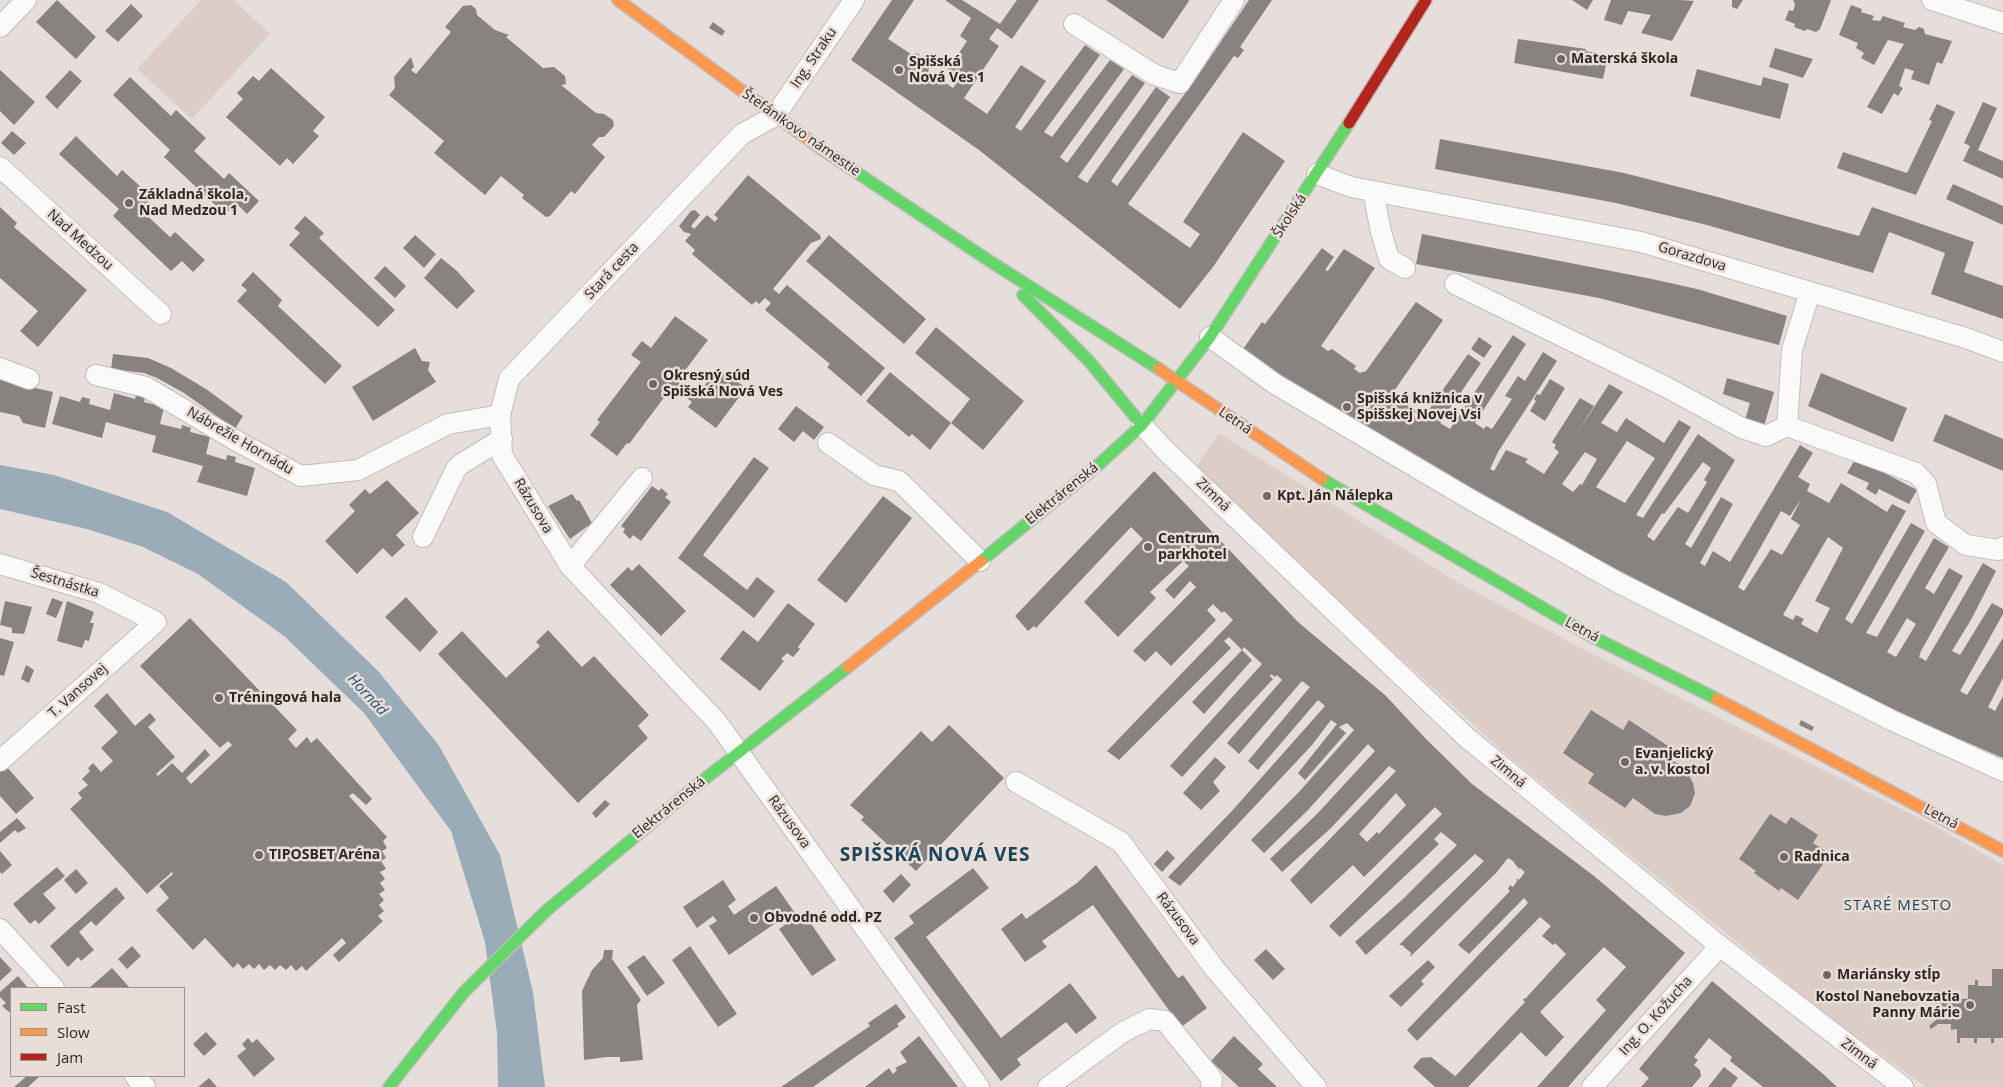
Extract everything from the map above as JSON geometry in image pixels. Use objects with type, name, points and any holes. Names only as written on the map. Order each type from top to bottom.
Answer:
[{"type":"street","points":[[0,27],[26,0]]},
{"type":"street","name":"Štefánikovo námestie","points":[[618,0],[775,116],[988,260],[1112,338],[1176,381]]},
{"type":"street","name":"Ing. Straku","points":[[775,116],[854,0]]},
{"type":"street","points":[[1074,24],[1155,75],[1180,83],[1234,0]]},
{"type":"street","name":"Školská","points":[[1142,425],[1210,337],[1317,174],[1426,0]]},
{"type":"street","points":[[1932,0],[2003,23]]},
{"type":"street","name":"Stará cesta","points":[[502,447],[500,415],[509,379],[742,134],[775,116]]},
{"type":"street","name":"Nad Medzou","points":[[0,167],[161,314]]},
{"type":"street","name":"Gorazdova","points":[[1317,174],[1351,187],[1641,242],[1966,338],[2003,352]]},
{"type":"street","points":[[1373,191],[1380,232],[1389,259],[1405,268]]},
{"type":"street","name":"Štefánikovo námestie","points":[[988,260],[1089,361],[1142,425]]},
{"type":"street","points":[[1455,284],[1666,387],[1742,428],[1766,436],[1787,426],[1916,473],[1926,484],[1936,524],[1966,545],[1998,550],[2003,548]]},
{"type":"street","points":[[1787,426],[1792,350],[1810,292]]},
{"type":"street","points":[[1210,337],[1275,384],[1466,497],[1616,582],[1890,720],[2003,771]]},
{"type":"street","points":[[0,368],[29,379]]},
{"type":"street","name":"Nábrežie Hornádu","points":[[96,375],[146,386],[235,440],[301,476],[358,470],[448,424],[500,415]]},
{"type":"street","name":"Letná","points":[[1176,381],[1342,493],[1591,636],[1772,727],[2003,851]]},
{"type":"street","name":"Elektrárenská","points":[[389,1087],[464,992],[546,911],[628,840],[1097,466],[1142,425]]},
{"type":"street","name":"Zimná","points":[[1142,425],[1166,451],[1466,737],[1720,946],[1903,1087]]},
{"type":"street","points":[[828,443],[874,475],[899,481],[980,561]]},
{"type":"street","points":[[423,538],[456,470],[461,464],[502,447]]},
{"type":"street","name":"Rázusova","points":[[502,447],[570,566],[717,722],[979,1087]]},
{"type":"street","points":[[570,566],[642,478]]},
{"type":"street","name":"Šestnástka","points":[[0,564],[99,593],[156,622]]},
{"type":"street","name":"T. Vansovej","points":[[0,761],[156,622]]},
{"type":"street","name":"Rázusova","points":[[1016,782],[1121,842],[1214,968],[1256,1020],[1316,1087]]},
{"type":"street","points":[[0,929],[53,987]]},
{"type":"street","name":"Ing. O. Kožucha","points":[[1592,1087],[1720,946]]},
{"type":"street","points":[[1048,1087],[1123,1032],[1149,1019],[1165,1021],[1212,1079],[1211,1087]]},
{"type":"street","points":[[136,1077],[145,1087]]},
{"type":"shaded area","points":[[201,0],[234,0],[270,34],[192,119],[137,69]]},
{"type":"shaded area","points":[[1219,433],[1457,582],[1579,647],[1929,823],[2003,865],[2003,1087],[1926,1087],[1834,1021],[1508,756],[1249,520],[1196,467]]},
{"type":"water","name":"Hornád","points":[[0,465],[54,475],[167,512],[286,582],[378,671],[438,744],[500,855],[533,992],[545,1087],[498,1087],[497,1033],[485,942],[451,831],[364,713],[284,636],[198,574],[143,547],[87,529],[0,509]]},
{"type":"building","points":[[57,0],[96,37],[76,59],[36,22]]},
{"type":"building","points":[[892,0],[914,0],[888,39],[914,56],[916,53],[920,55],[918,58],[930,67],[928,71],[953,88],[961,77],[948,69],[967,41],[960,36],[971,18],[945,0],[962,0],[1000,24],[1017,0],[1039,0],[1012,39],[997,28],[989,39],[999,46],[964,98],[987,114],[1021,65],[1046,81],[1015,127],[1021,131],[1085,45],[1100,55],[1044,132],[1052,137],[1110,60],[1124,69],[1060,157],[1067,163],[1132,75],[1145,83],[1078,177],[1087,183],[1156,87],[1170,97],[1111,181],[1117,186],[1195,80],[1249,0],[1272,0],[1240,47],[1244,50],[1238,58],[1234,56],[1128,204],[1190,248],[1200,234],[1183,222],[1243,132],[1285,161],[1213,267],[1180,309],[979,150],[851,60]]},
{"type":"building","points":[[1106,0],[1188,0],[1189,1],[1163,39]]},
{"type":"building","points":[[1572,0],[1593,0],[1587,10]]},
{"type":"building","points":[[1611,0],[1694,1],[1672,41],[1641,33],[1651,15],[1628,11],[1622,25],[1604,20]]},
{"type":"building","points":[[1732,0],[1743,0],[1737,9],[1732,7]]},
{"type":"building","points":[[1793,0],[1831,0],[1820,29],[1816,32],[1807,29],[1805,31],[1794,27],[1795,24],[1785,20],[1789,10],[1793,11],[1795,5]]},
{"type":"building","points":[[131,4],[143,16],[118,42],[105,31]]},
{"type":"building","points":[[471,5],[476,9],[477,15],[495,30],[509,35],[506,37],[543,68],[554,67],[565,76],[566,84],[561,85],[596,113],[604,114],[613,120],[614,126],[604,137],[599,137],[592,145],[605,157],[575,194],[571,191],[550,216],[546,217],[522,198],[524,195],[501,176],[485,195],[434,153],[444,141],[389,95],[395,88],[394,77],[411,57],[414,67],[411,70],[416,74],[451,32],[445,27],[463,6]]},
{"type":"building","points":[[1851,5],[1862,9],[1861,12],[1874,16],[1872,20],[1880,21],[1883,16],[1905,23],[1903,27],[1915,30],[1919,27],[1924,29],[1925,34],[1952,41],[1942,64],[1937,62],[1929,85],[1911,79],[1914,71],[1905,68],[1899,86],[1903,88],[1898,96],[1894,93],[1882,114],[1867,107],[1904,44],[1888,40],[1874,65],[1861,58],[1864,53],[1856,48],[1858,43],[1839,35]]},
{"type":"building","points":[[713,22],[725,31],[722,36],[709,28]]},
{"type":"building","name":"Materská škola","points":[[1518,39],[1586,49],[1585,51],[1608,55],[1603,79],[1514,63]]},
{"type":"building","points":[[1775,48],[1813,59],[1803,78],[1769,67]]},
{"type":"building","points":[[271,68],[325,117],[313,131],[319,136],[293,164],[287,158],[280,166],[226,117],[243,99],[237,93],[253,76],[259,81]]},
{"type":"building","points":[[1697,69],[1761,86],[1763,77],[1789,84],[1780,119],[1690,96]]},
{"type":"building","points":[[0,70],[35,102],[14,125],[0,111]]},
{"type":"building","points":[[70,70],[82,81],[57,109],[45,97]]},
{"type":"building","points":[[130,77],[171,116],[176,110],[206,138],[194,151],[224,179],[229,173],[259,201],[247,214],[236,203],[225,214],[164,157],[170,150],[113,95]]},
{"type":"building","points":[[1983,102],[1997,108],[1978,150],[2003,161],[2003,179],[1963,161],[1970,146],[1964,143]]},
{"type":"building","points":[[1937,104],[1955,112],[1916,195],[1837,168],[1843,152],[1907,173],[1932,121],[1929,120]]},
{"type":"building","points":[[12,131],[26,143],[14,155],[1,143]]},
{"type":"building","name":"Základná škola, Nad Medzou 1","points":[[76,136],[117,176],[122,170],[152,197],[141,210],[170,237],[175,232],[205,260],[193,272],[182,261],[171,271],[113,216],[119,209],[59,154]]},
{"type":"building","points":[[1440,139],[1624,173],[1859,236],[1872,207],[1974,242],[1964,272],[2003,286],[2003,319],[1931,294],[1945,253],[1889,232],[1873,273],[1707,225],[1616,203],[1435,169]]},
{"type":"building","points":[[748,175],[820,235],[821,239],[811,243],[773,289],[779,294],[787,285],[885,368],[861,396],[827,367],[830,364],[765,310],[771,303],[765,298],[759,304],[756,301],[752,305],[692,254],[695,250],[685,241],[691,234],[684,232],[679,226],[691,211],[695,210],[700,215],[691,226],[694,229],[707,215],[715,222],[718,218],[714,215]]},
{"type":"building","points":[[1953,184],[2003,206],[2003,225],[1946,199]]},
{"type":"building","points":[[0,207],[17,223],[14,227],[87,290],[38,347],[20,331],[38,311],[0,278]]},
{"type":"building","points":[[305,216],[324,233],[319,238],[395,310],[378,327],[289,245],[300,233],[294,228]]},
{"type":"building","points":[[1422,234],[1697,289],[1787,316],[1779,345],[1599,298],[1416,264]]},
{"type":"building","points":[[415,235],[436,254],[424,268],[403,248]]},
{"type":"building","points":[[829,235],[926,319],[904,344],[806,261]]},
{"type":"building","points":[[1322,248],[1334,257],[1325,270],[1328,271],[1344,249],[1375,268],[1321,346],[1328,351],[1332,349],[1356,366],[1354,369],[1360,373],[1366,371],[1416,302],[1443,320],[1392,394],[1416,411],[1413,415],[1421,421],[1468,354],[1481,363],[1440,423],[1450,429],[1513,335],[1526,344],[1475,423],[1484,429],[1486,426],[1492,429],[1512,399],[1505,396],[1518,376],[1525,381],[1543,352],[1557,361],[1498,452],[1490,469],[1494,471],[1506,450],[1528,459],[1525,462],[1544,474],[1559,452],[1554,448],[1556,445],[1552,442],[1580,398],[1594,406],[1576,435],[1609,384],[1623,392],[1601,423],[1617,432],[1626,418],[1664,443],[1679,420],[1691,427],[1636,515],[1643,518],[1698,434],[1735,460],[1685,544],[1691,548],[1721,497],[1733,504],[1700,563],[1705,566],[1713,551],[1730,562],[1800,445],[1813,453],[1798,477],[1810,484],[1807,491],[1829,503],[1841,483],[1887,512],[1892,504],[1906,511],[1845,619],[1852,624],[1911,523],[1925,531],[1866,633],[1877,637],[1934,538],[1949,547],[1925,588],[1934,594],[1949,568],[1963,576],[1921,651],[1919,657],[1926,661],[1983,563],[1996,571],[1972,618],[1952,651],[1960,655],[1992,603],[2003,609],[2003,614],[1960,691],[1967,695],[2003,638],[2003,678],[1988,707],[1995,711],[2003,696],[2003,758],[1899,713],[1556,538],[1353,421],[1241,352],[1262,322],[1265,324]],"holes":[[[1627,441],[1655,458],[1625,503],[1596,487]],[[1585,452],[1597,459],[1582,485],[1580,484],[1573,492],[1562,484]],[[1703,462],[1711,468],[1704,480],[1707,482],[1688,513],[1678,507],[1654,541],[1647,536],[1662,513],[1664,514]],[[1801,499],[1791,519],[1800,525],[1782,555],[1771,549],[1744,591],[1738,587],[1781,511],[1790,516]],[[1828,537],[1843,548],[1815,601],[1830,608],[1817,633],[1801,624],[1804,619],[1796,615],[1793,620],[1783,615]],[[1907,618],[1916,624],[1896,657],[1887,652]]]},
{"type":"building","points":[[441,258],[457,271],[475,291],[457,309],[424,278]]},
{"type":"building","points":[[385,266],[406,286],[395,298],[374,278]]},
{"type":"building","points":[[253,272],[282,300],[278,306],[342,366],[325,384],[237,301],[247,290],[241,285]]},
{"type":"building","name":"Okresný súd Spišská Nová Ves","points":[[675,316],[708,340],[677,381],[697,396],[718,367],[746,388],[716,428],[688,407],[692,402],[672,387],[629,444],[627,443],[617,456],[590,435],[600,422],[597,420],[641,362],[631,355],[642,341],[651,348]]},
{"type":"building","points":[[936,327],[1024,401],[983,450],[951,423],[970,399],[915,353]]},
{"type":"building","points":[[1479,337],[1492,346],[1484,358],[1471,349]]},
{"type":"building","points":[[415,348],[422,361],[430,362],[428,370],[436,382],[373,421],[352,387]]},
{"type":"building","points":[[113,354],[148,358],[171,368],[206,389],[243,416],[235,429],[184,393],[157,378],[144,373],[111,369]]},
{"type":"building","points":[[890,372],[951,423],[930,450],[912,434],[909,437],[866,401]]},
{"type":"building","points":[[1821,373],[1907,408],[1893,442],[1808,406]]},
{"type":"building","points":[[1727,378],[1774,392],[1764,426],[1745,420],[1750,403],[1723,394]]},
{"type":"building","points":[[1550,379],[1565,388],[1545,421],[1530,411],[1536,401],[1534,399],[1537,394],[1540,395]]},
{"type":"building","points":[[0,380],[53,392],[45,428],[23,423],[19,416],[0,412]]},
{"type":"building","points":[[114,393],[135,399],[136,395],[145,397],[144,402],[164,407],[160,424],[181,429],[182,425],[191,428],[190,432],[210,437],[206,454],[226,460],[227,455],[236,457],[235,462],[255,468],[247,496],[197,482],[203,466],[152,452],[156,436],[106,422],[102,438],[52,424],[60,396],[80,402],[82,397],[90,399],[89,404],[110,410]]},
{"type":"building","points":[[796,406],[824,427],[814,440],[803,431],[794,442],[778,429]]},
{"type":"building","points":[[1945,414],[2003,439],[2003,471],[1933,441]]},
{"type":"building","points":[[754,457],[769,468],[703,555],[747,590],[757,577],[775,591],[754,618],[678,558]]},
{"type":"building","points":[[1856,458],[1917,490],[1909,504],[1879,489],[1876,495],[1866,489],[1869,483],[1847,473]]},
{"type":"building","points":[[1154,471],[1298,622],[1386,696],[1472,784],[1594,876],[1685,953],[1568,1087],[1537,1087],[1606,1010],[1596,1000],[1626,967],[1604,947],[1540,1012],[1564,1037],[1546,1057],[1521,1032],[1468,1087],[1435,1087],[1413,1067],[1421,1058],[1431,1057],[1455,1076],[1447,1085],[1525,1002],[1524,998],[1566,954],[1555,943],[1553,945],[1542,936],[1551,926],[1540,917],[1417,1041],[1407,1030],[1528,903],[1524,898],[1469,954],[1458,945],[1510,891],[1508,889],[1510,885],[1513,887],[1517,878],[1519,880],[1525,872],[1508,858],[1496,873],[1410,957],[1411,953],[1402,945],[1399,945],[1484,861],[1475,854],[1366,955],[1355,942],[1403,899],[1457,845],[1441,832],[1434,839],[1439,844],[1340,937],[1329,926],[1442,814],[1435,807],[1364,877],[1353,865],[1311,904],[1290,880],[1396,771],[1389,766],[1331,828],[1282,872],[1270,859],[1317,814],[1375,751],[1368,744],[1307,811],[1264,853],[1251,840],[1299,792],[1354,730],[1347,723],[1339,727],[1346,733],[1305,780],[1298,773],[1337,724],[1331,720],[1312,745],[1180,886],[1168,877],[1231,812],[1325,706],[1318,700],[1258,770],[1248,761],[1310,687],[1302,681],[1239,754],[1227,743],[1282,680],[1277,675],[1275,677],[1271,674],[1270,676],[1273,679],[1182,777],[1170,766],[1262,664],[1244,647],[1242,650],[1229,637],[1224,641],[1231,648],[1119,760],[1107,751],[1233,620],[1213,604],[1207,610],[1216,620],[1171,666],[1156,651],[1145,662],[1133,651],[1196,587],[1190,581],[1174,599],[1165,590],[1189,566],[1183,561],[1150,592],[1156,598],[1118,637],[1084,602],[1143,539],[1131,527],[1036,628],[1034,626],[1028,631],[1015,616]],"holes":[[[1396,793],[1406,805],[1379,834],[1377,832],[1367,842],[1359,834]]]},
{"type":"building","points":[[387,480],[419,513],[396,535],[405,545],[392,557],[383,548],[357,574],[325,541],[355,511],[349,505],[365,489],[370,494]]},
{"type":"building","points":[[652,486],[659,491],[661,488],[668,494],[665,497],[671,502],[641,541],[633,535],[630,539],[623,532],[625,529],[621,526]]},
{"type":"building","points":[[572,494],[577,501],[579,500],[592,523],[570,539],[548,506]]},
{"type":"building","points":[[883,496],[912,518],[846,603],[817,580]]},
{"type":"building","points":[[639,564],[686,611],[661,636],[610,585],[628,567],[632,571]]},
{"type":"building","points":[[406,597],[438,632],[420,652],[385,617]]},
{"type":"building","points":[[52,598],[63,602],[56,618],[46,614]]},
{"type":"building","points":[[5,601],[32,607],[24,634],[12,633],[12,628],[0,625]]},
{"type":"building","points":[[67,601],[94,612],[90,623],[94,623],[89,641],[85,640],[82,648],[57,641]]},
{"type":"building","points":[[788,603],[815,624],[798,647],[800,649],[793,657],[787,653],[781,659],[784,661],[760,691],[720,659],[743,630],[758,642]]},
{"type":"building","name":"TIPOSBET Aréna","points":[[190,618],[297,730],[288,739],[296,748],[307,737],[311,743],[317,738],[372,799],[366,805],[353,793],[349,796],[387,837],[383,841],[387,848],[382,851],[386,858],[381,861],[386,869],[380,872],[385,879],[380,883],[385,890],[379,894],[384,900],[379,905],[384,911],[378,916],[383,921],[339,962],[333,955],[346,943],[342,938],[306,971],[302,966],[296,971],[291,965],[286,970],[280,965],[275,970],[270,965],[264,970],[259,964],[254,969],[249,964],[243,969],[238,963],[233,968],[205,938],[193,950],[156,910],[169,898],[159,886],[173,874],[172,872],[147,894],[70,809],[82,798],[78,793],[88,785],[82,779],[90,771],[88,768],[93,763],[101,772],[113,761],[101,748],[118,732],[94,706],[107,693],[135,726],[150,713],[156,720],[148,727],[175,757],[156,774],[158,776],[172,763],[182,773],[205,749],[210,755],[186,778],[191,784],[232,745],[228,741],[220,748],[140,666]]},
{"type":"building","points":[[548,630],[582,667],[594,656],[649,715],[638,726],[648,738],[578,803],[438,654],[462,631],[506,678],[540,646],[536,642]]},
{"type":"building","points":[[0,638],[14,642],[4,676],[0,675]]},
{"type":"building","points":[[1242,650],[1252,660],[1204,714],[1192,702]]},
{"type":"building","points":[[26,665],[34,670],[29,683],[21,679]]},
{"type":"building","name":"Evanjelický a. v. kostol","points":[[1591,710],[1623,730],[1629,720],[1668,746],[1663,755],[1685,768],[1693,783],[1695,793],[1690,806],[1681,813],[1666,816],[1655,814],[1633,798],[1625,808],[1588,783],[1594,774],[1563,753]]},
{"type":"building","points":[[1801,720],[1814,727],[1812,731],[1799,725]]},
{"type":"building","points":[[949,725],[1004,778],[916,871],[861,820],[864,817],[850,805],[921,731],[932,742]]},
{"type":"building","points":[[1215,757],[1226,767],[1213,782],[1220,791],[1201,810],[1183,793]]},
{"type":"building","points":[[6,766],[34,798],[16,814],[0,796],[0,771]]},
{"type":"building","points":[[605,800],[610,804],[596,818],[592,813]]},
{"type":"building","name":"Radnica","points":[[1770,814],[1786,824],[1791,817],[1818,835],[1813,843],[1830,854],[1798,900],[1781,888],[1779,891],[1754,873],[1756,871],[1739,859]]},
{"type":"building","points":[[17,818],[26,828],[18,833],[15,830],[0,843],[0,832]]},
{"type":"building","points":[[1167,850],[1175,858],[1162,872],[1154,864]]},
{"type":"building","points":[[0,851],[12,865],[2,874],[0,872]]},
{"type":"building","points":[[1096,865],[1178,978],[1183,975],[1207,1008],[1181,1027],[1093,905],[1042,941],[1047,947],[1025,962],[1001,929],[1022,913],[1026,919],[1077,883]]},
{"type":"building","points":[[57,867],[65,876],[43,894],[56,908],[39,924],[35,920],[30,924],[13,904]]},
{"type":"building","points":[[973,868],[989,888],[926,937],[1001,1038],[1070,983],[1097,1018],[1076,1034],[1066,1022],[1017,1059],[1021,1065],[1001,1081],[894,938],[914,923],[909,916]]},
{"type":"building","points":[[76,869],[88,883],[76,894],[64,880]]},
{"type":"building","points":[[901,874],[911,885],[893,903],[883,891]]},
{"type":"building","points":[[723,880],[736,900],[728,906],[734,915],[776,886],[797,916],[803,912],[836,960],[812,976],[779,929],[786,924],[783,918],[729,955],[709,926],[717,921],[713,916],[697,928],[683,907]]},
{"type":"building","points":[[116,887],[125,898],[96,926],[91,921],[79,932],[94,950],[81,961],[78,957],[68,967],[50,946]]},
{"type":"building","points":[[132,946],[141,956],[127,969],[118,959]]},
{"type":"building","points":[[690,946],[737,1014],[718,1027],[672,960]]},
{"type":"building","points":[[1266,949],[1285,969],[1273,980],[1254,960]]},
{"type":"building","points":[[604,950],[613,950],[612,959],[641,1000],[637,1005],[643,1060],[620,1062],[620,1057],[606,1057],[584,1060],[582,991],[592,970],[603,958]]},
{"type":"building","points":[[644,955],[665,983],[647,996],[627,967]]},
{"type":"building","points":[[0,957],[12,970],[0,981]]},
{"type":"building","points":[[1428,960],[1435,967],[1421,981],[1424,984],[1401,1007],[1389,996]]},
{"type":"building","points":[[112,968],[129,987],[90,987]]},
{"type":"building","name":"Kostol Nanebovzatia Panny Márie","points":[[1992,969],[2003,969],[2003,1038],[1994,1038],[1994,1043],[1991,1043],[1991,1038],[1977,1038],[1977,1043],[1974,1043],[1974,1038],[1960,1038],[1960,1043],[1957,1043],[1957,1029],[1951,1030],[1951,1024],[1938,1024],[1931,1029],[1929,1026],[1936,1020],[1936,1001],[1930,994],[1933,991],[1939,998],[1968,999],[1968,985],[1975,985],[1975,980],[1978,980],[1978,986],[1992,986]]},
{"type":"building","points":[[18,976],[27,987],[10,987],[9,1012],[2,1006],[6,1003],[0,997],[0,992]]},
{"type":"building","points":[[1712,981],[1837,1087],[1763,1087],[1730,1061],[1732,1057],[1709,1038],[1694,1057],[1698,1060],[1694,1065],[1700,1070],[1701,1076],[1692,1087],[1641,1087],[1649,1078],[1639,1069]]},
{"type":"building","points":[[896,1004],[906,1017],[897,1024],[899,1026],[813,1087],[781,1087],[870,1026],[868,1023]]},
{"type":"building","points":[[206,1032],[217,1044],[204,1056],[193,1044]]},
{"type":"building","points":[[919,1036],[958,1087],[865,1087],[889,1068],[893,1074],[897,1070],[895,1068],[907,1062],[900,1052]]},
{"type":"building","points":[[1234,1036],[1263,1064],[1258,1069],[1277,1087],[1239,1087],[1211,1061]]},
{"type":"building","points":[[248,1038],[252,1043],[257,1039],[275,1059],[254,1077],[237,1056],[246,1049],[242,1044]]},
{"type":"building","points":[[1724,1067],[1738,1078],[1731,1087],[1708,1087]]},
{"type":"building","points":[[26,1077],[39,1077],[28,1087],[14,1087]]},
{"type":"building","points":[[209,1078],[217,1087],[198,1087]]},
{"type":"traffic: fast","points":[[981,561],[1097,466],[1142,425],[1210,337],[1349,123]]},
{"type":"traffic: fast","points":[[823,150],[988,260],[1159,369]]},
{"type":"traffic: fast","points":[[1023,295],[1089,361],[1142,425]]},
{"type":"traffic: fast","points":[[1322,479],[1591,636],[1717,699]]},
{"type":"traffic: fast","points":[[389,1087],[464,992],[546,911],[697,785],[848,667]]},
{"type":"traffic: slow","points":[[618,0],[823,150]]},
{"type":"traffic: slow","points":[[1159,369],[1322,479]]},
{"type":"traffic: slow","points":[[848,667],[981,561]]},
{"type":"traffic: slow","points":[[1717,699],[2003,851]]},
{"type":"traffic: jam","points":[[1349,123],[1426,0]]},
{"type":"place","name":"Materská škola","points":[[1561,59]]},
{"type":"place","name":"Spišská Nová Ves 1","points":[[899,70]]},
{"type":"place","name":"Základná škola, Nad Medzou 1","points":[[129,203]]},
{"type":"place","name":"Okresný súd Spišská Nová Ves","points":[[653,384]]},
{"type":"place","name":"Spišská knižnica v Spišskej Novej Vsi","points":[[1347,407]]},
{"type":"place","name":"Kpt. Ján Nálepka","points":[[1267,496]]},
{"type":"place","name":"Centrum parkhotel","points":[[1148,547]]},
{"type":"place","name":"Tréningová hala","points":[[219,698]]},
{"type":"place","name":"Evanjelický a. v. kostol","points":[[1625,762]]},
{"type":"place","name":"TIPOSBET Aréna","points":[[259,855]]},
{"type":"place","name":"Radnica","points":[[1784,857]]},
{"type":"place","name":"Obvodné odd. PZ","points":[[754,918]]},
{"type":"place","name":"Mariánsky stĺp","points":[[1827,975]]},
{"type":"place","name":"Kostol Nanebovzatia Panny Márie","points":[[1970,1005]]},
{"type":"district","name":"SPIŠSKÁ NOVÁ VES","points":[[935,856]]},
{"type":"district","name":"STARÉ MESTO","points":[[1898,906]]}]
